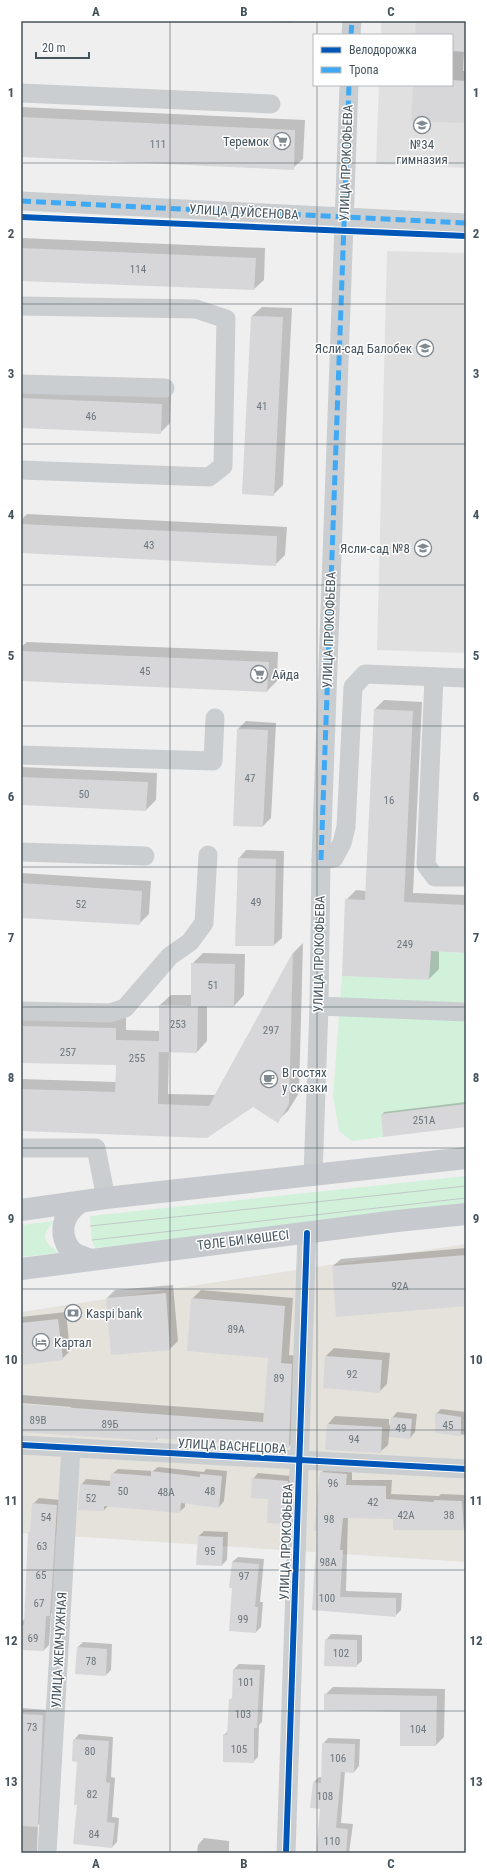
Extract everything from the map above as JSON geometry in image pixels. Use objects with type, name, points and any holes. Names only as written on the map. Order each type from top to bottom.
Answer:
[{"type":"main road","points":[[21,1210],[106,1198],[466,1158]]},
{"type":"main road","points":[[80,1202],[69,1213],[64,1222],[63,1235],[67,1247],[75,1254],[88,1259]]},
{"type":"main road","name":"ТӨЛЕ БИ КӨШЕСІ","points":[[21,1269],[88,1259],[466,1214]]},
{"type":"street","points":[[351,34],[352,21]]},
{"type":"street","name":"УЛИЦА ПРОКОФЬЕВА","points":[[313,1176],[319,1006],[321,860],[349,86]]},
{"type":"street","points":[[21,93],[271,104]]},
{"type":"street","name":"УЛИЦА ДУЙСЕНОВА","points":[[21,201],[466,223]]},
{"type":"street","points":[[21,306],[196,308],[226,319],[223,466],[209,477],[21,470]]},
{"type":"street","points":[[21,384],[165,388]]},
{"type":"street","points":[[321,860],[334,858],[342,843],[346,828],[353,687],[365,674],[466,678]]},
{"type":"street","points":[[434,676],[426,866],[435,877],[466,877]]},
{"type":"street","points":[[21,755],[212,761],[215,718]]},
{"type":"street","points":[[21,852],[145,856]]},
{"type":"street","points":[[21,1011],[110,1013],[124,1008],[170,956],[190,942],[204,923],[208,855]]},
{"type":"street","points":[[319,1006],[466,1012]]},
{"type":"street","points":[[21,1148],[96,1148],[106,1198]]},
{"type":"street","name":"УЛИЦА ПРОКОФЬЕВА","points":[[286,1853],[307,1233]]},
{"type":"street","name":"УЛИЦА ВАСНЕЦОВА","points":[[21,1444],[300,1461],[466,1469]]},
{"type":"street","name":"УЛИЦА ЖЕМЧУЖНАЯ","points":[[47,1853],[71,1447]]},
{"type":"shaded area","name":"№34 гимназия","points":[[381,21],[466,21],[466,168],[376,164],[379,86],[453,86],[453,34],[381,34]]},
{"type":"shaded area","points":[[387,251],[466,253],[466,653],[377,650]]},
{"type":"shaded area","points":[[466,1244],[466,1562],[21,1533],[21,1312]]},
{"type":"green space","points":[[431,951],[466,953],[466,1104],[381,1114],[383,1137],[352,1141],[339,1131],[333,1096],[342,976],[429,980]]},
{"type":"green space","points":[[466,1176],[466,1206],[95,1248],[92,1240],[90,1216]]},
{"type":"green space","points":[[54,1221],[47,1231],[45,1238],[47,1242],[59,1253],[21,1257],[21,1225]]},
{"type":"building","points":[[416,21],[466,21],[466,52],[453,51],[453,34],[415,34]]},
{"type":"building","points":[[453,80],[466,81],[466,123],[411,121],[413,86],[453,86]]},
{"type":"building","points":[[21,117],[295,130],[294,170],[21,157]]},
{"type":"building","points":[[21,248],[256,258],[254,290],[21,281]]},
{"type":"building","points":[[251,316],[283,317],[274,496],[242,494]]},
{"type":"building","points":[[21,398],[162,404],[161,434],[21,428]]},
{"type":"building","points":[[21,524],[277,536],[276,566],[21,553]]},
{"type":"building","points":[[21,651],[269,662],[267,692],[21,681]]},
{"type":"building","points":[[374,709],[413,711],[404,902],[466,905],[466,953],[431,951],[429,980],[342,976],[345,899],[365,900]]},
{"type":"building","points":[[237,729],[268,730],[263,827],[233,826]]},
{"type":"building","points":[[21,777],[148,782],[146,811],[21,805]]},
{"type":"building","points":[[238,858],[276,859],[274,946],[235,946]]},
{"type":"building","points":[[21,883],[142,891],[140,925],[21,918]]},
{"type":"building","points":[[293,952],[289,1104],[278,1123],[253,1107],[207,1138],[21,1131],[21,1089],[115,1092],[116,1065],[21,1063],[21,1026],[116,1028],[116,1040],[159,1041],[159,1005],[191,1006],[191,963],[235,964],[234,1007],[198,1006],[197,1053],[159,1052],[159,1046],[158,1104],[209,1106]]},
{"type":"building","points":[[466,1104],[466,1127],[383,1137],[381,1114]]},
{"type":"building","points":[[466,1255],[466,1306],[336,1317],[332,1266]]},
{"type":"building","points":[[166,1293],[170,1350],[111,1355],[106,1298]]},
{"type":"building","points":[[191,1298],[285,1306],[281,1363],[292,1364],[289,1448],[156,1438],[156,1441],[21,1432],[21,1404],[263,1422],[268,1358],[187,1351]]},
{"type":"building","name":"Картал","points":[[58,1319],[63,1360],[21,1365],[21,1323]]},
{"type":"building","points":[[325,1356],[382,1360],[380,1393],[323,1388]]},
{"type":"building","points":[[435,1413],[461,1417],[461,1436],[435,1433]]},
{"type":"building","points":[[391,1417],[412,1419],[410,1439],[389,1437]]},
{"type":"building","points":[[327,1424],[382,1427],[381,1453],[325,1450]]},
{"type":"building","points":[[151,1471],[200,1477],[200,1474],[222,1476],[219,1508],[181,1503],[180,1513],[104,1506],[104,1511],[78,1510],[80,1484],[110,1486],[111,1473],[151,1476]]},
{"type":"building","points":[[320,1472],[347,1474],[346,1485],[386,1486],[386,1499],[434,1502],[434,1500],[462,1501],[464,1530],[393,1530],[393,1519],[343,1518],[340,1550],[343,1550],[340,1597],[396,1598],[396,1617],[312,1610],[317,1531],[314,1531]]},
{"type":"building","points":[[252,1478],[288,1481],[286,1524],[267,1523],[268,1499],[251,1498]]},
{"type":"building","points":[[32,1503],[57,1505],[50,1616],[46,1616],[44,1651],[21,1650],[21,1624],[24,1625],[28,1532],[30,1532]]},
{"type":"building","points":[[198,1536],[223,1537],[222,1566],[196,1565]]},
{"type":"building","points":[[232,1562],[259,1564],[255,1607],[258,1607],[256,1633],[229,1631],[232,1588],[229,1588]]},
{"type":"building","points":[[325,1639],[357,1640],[357,1667],[324,1666]]},
{"type":"building","points":[[77,1647],[107,1649],[106,1676],[75,1674]]},
{"type":"building","points":[[233,1669],[260,1670],[257,1728],[254,1728],[254,1763],[223,1762],[223,1734],[227,1735],[229,1699],[232,1699]]},
{"type":"building","points":[[324,1694],[437,1696],[436,1746],[400,1746],[400,1712],[324,1710]]},
{"type":"building","points":[[21,1714],[43,1715],[38,1827],[21,1826]]},
{"type":"building","points":[[73,1739],[109,1741],[106,1782],[110,1783],[107,1822],[115,1823],[112,1848],[73,1844],[77,1805],[74,1805],[77,1762],[72,1761]]},
{"type":"building","points":[[322,1743],[355,1744],[354,1773],[341,1772],[336,1828],[348,1829],[346,1853],[316,1853],[320,1809],[310,1808],[313,1782],[321,1783]]},
{"type":"tram line","points":[[90,1226],[466,1186]]},
{"type":"tram line","points":[[92,1240],[466,1198]]},
{"type":"marked path","points":[[351,34],[352,21]]},
{"type":"marked path","points":[[321,860],[349,86]]},
{"type":"marked path","points":[[21,201],[466,223]]},
{"type":"cycle path","points":[[21,217],[466,236]]},
{"type":"cycle path","points":[[286,1853],[307,1233]]},
{"type":"cycle path","points":[[21,1445],[466,1469]]},
{"type":"place","name":"№34 гимназия","points":[[422,125]]},
{"type":"place","name":"Теремок","points":[[282,141]]},
{"type":"place","name":"Ясли-сад Балобек","points":[[425,348]]},
{"type":"place","name":"Ясли-сад №8","points":[[423,548]]},
{"type":"place","name":"Айда","points":[[259,674]]},
{"type":"place","name":"В гостях у сказки","points":[[269,1079]]},
{"type":"place","name":"Kaspi bank","points":[[73,1313]]},
{"type":"place","name":"Картал","points":[[41,1342]]}]
